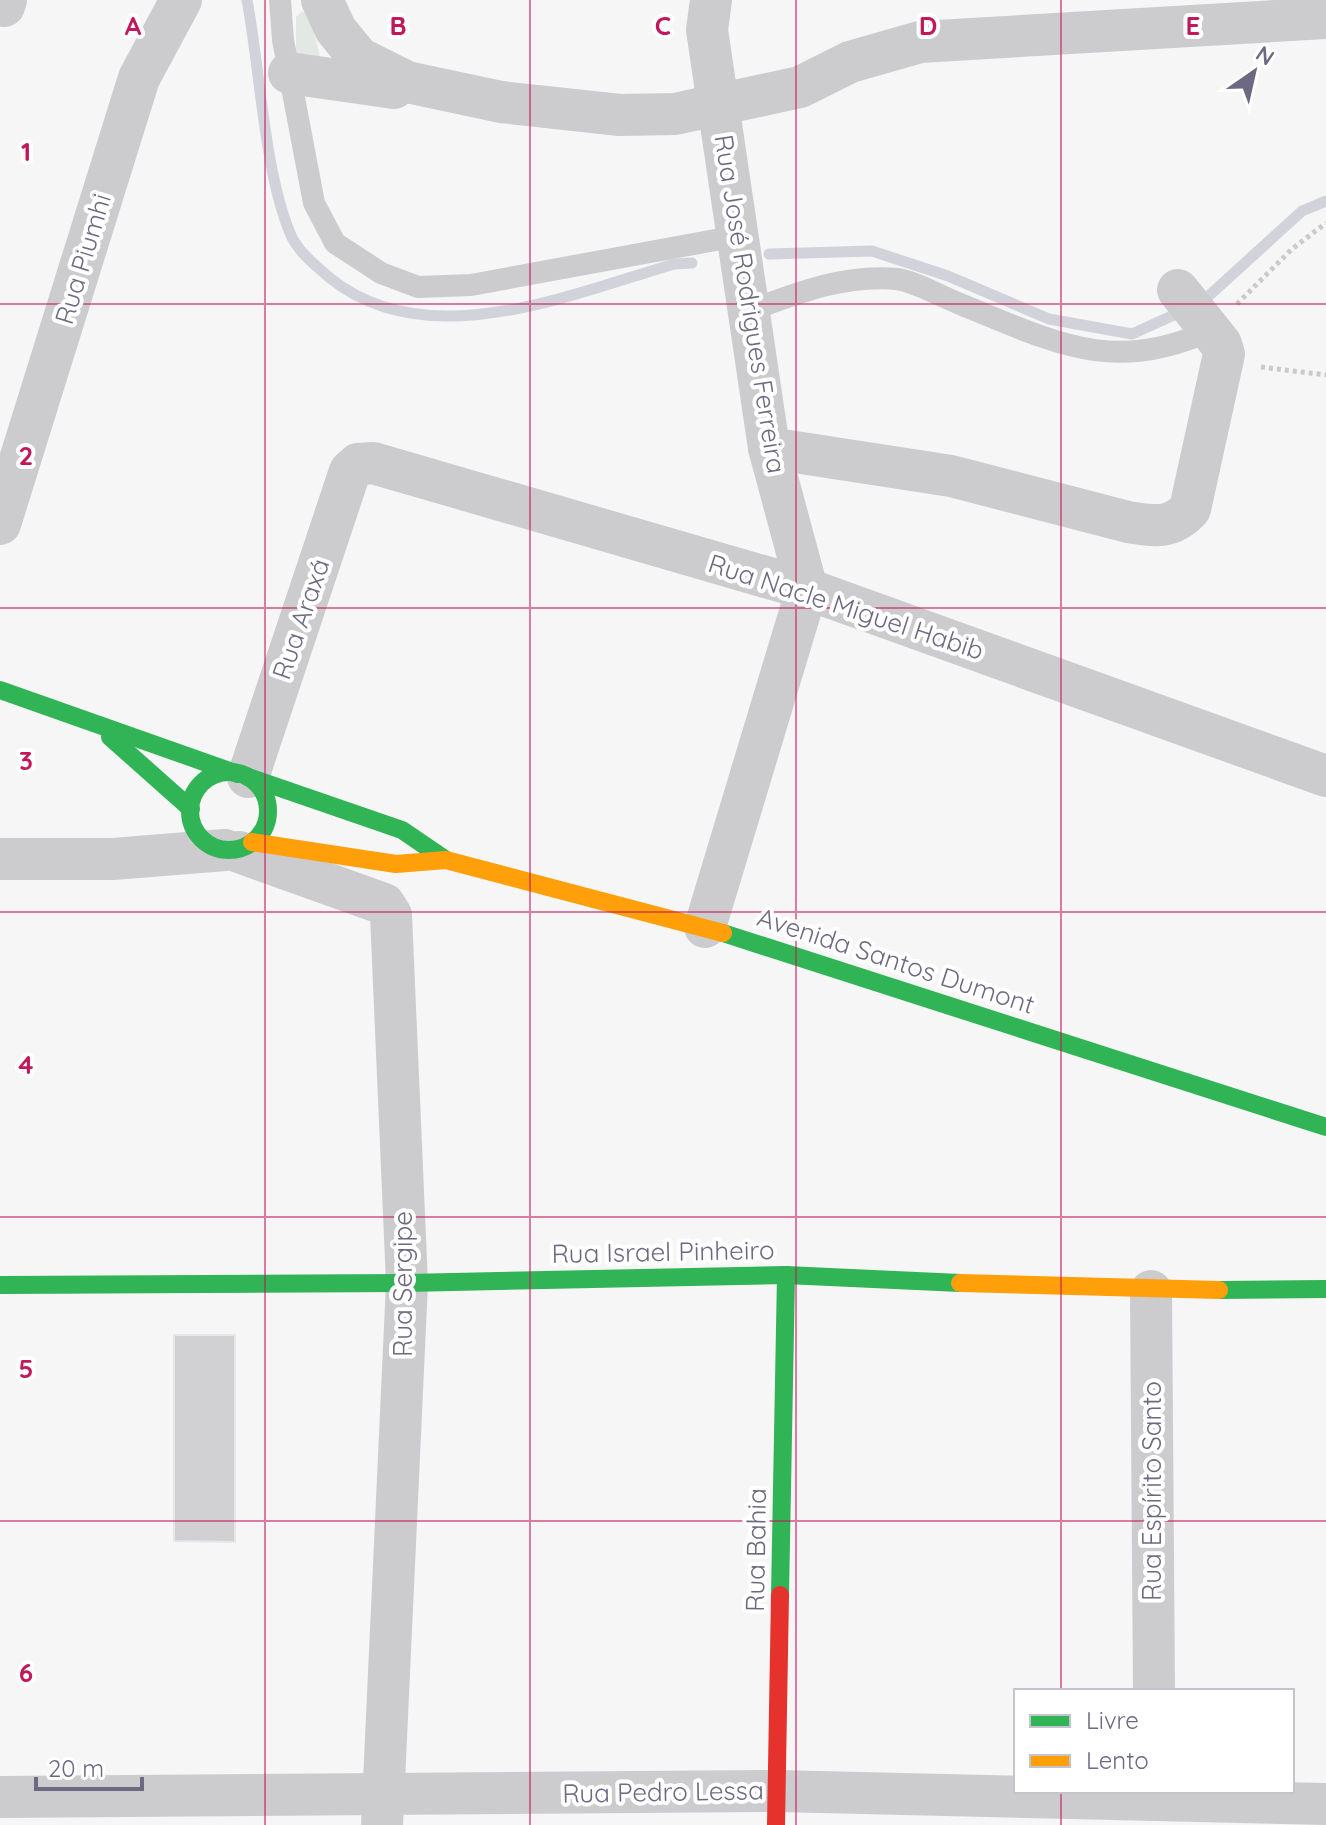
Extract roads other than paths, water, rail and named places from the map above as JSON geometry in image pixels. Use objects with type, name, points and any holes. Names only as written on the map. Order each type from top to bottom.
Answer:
[{"type":"main road","name":"Avenida Santos Dumont","points":[[0,690],[402,830],[446,860]]},
{"type":"main road","name":"Avenida Santos Dumont","points":[[93,722],[219,836],[396,864],[446,860],[705,927],[1326,1127]]},
{"type":"main road","points":[[243,775],[262,790],[268,808],[265,827],[219,836],[196,790],[210,777],[243,775]]},
{"type":"main road","name":"Rua Israel Pinheiro","points":[[0,1285],[407,1283],[786,1275],[1151,1291],[1326,1289]]},
{"type":"main road","name":"Rua Bahia","points":[[777,1808],[786,1275]]},
{"type":"street","points":[[322,0],[348,47],[370,65],[407,82],[501,102]]},
{"type":"street","name":"Rua José Rodrigues Ferreira","points":[[711,0],[707,30],[769,448],[807,589]]},
{"type":"street","name":"Rua Piumhi","points":[[0,524],[139,78],[172,2]]},
{"type":"street","points":[[289,73],[620,115],[675,114],[800,87],[850,62],[920,42],[1326,18]]},
{"type":"street","points":[[769,448],[911,468],[1128,522],[1174,524],[1190,509],[1217,347],[1178,290]]},
{"type":"street","name":"Rua Nacle Miguel Habib","points":[[358,464],[373,463],[807,589],[1326,776]]},
{"type":"street","name":"Rua Araxá","points":[[243,775],[350,471],[358,464]]},
{"type":"street","points":[[705,927],[807,589]]},
{"type":"street","points":[[0,859],[113,859],[219,836]]},
{"type":"street","name":"Rua Sergipe","points":[[219,836],[389,908],[407,1283],[382,1810]]},
{"type":"street","name":"Rua Espírito Santo","points":[[1151,1291],[1154,1689]]},
{"type":"street","name":"Rua Pedro Lessa","points":[[0,1797],[382,1810],[1326,1804]]},
{"type":"lane","points":[[280,0],[289,73],[314,203],[335,243],[381,273],[418,287],[487,283],[737,236]]},
{"type":"lane","points":[[749,311],[852,278],[900,279],[1072,349],[1125,354],[1189,340],[1217,347]]},
{"type":"waterway","points":[[247,0],[268,150],[290,233],[302,252],[330,278],[368,301],[409,313],[453,316],[499,312],[544,303],[674,264],[692,263]]},
{"type":"waterway","points":[[1201,303],[1302,211],[1326,201]]},
{"type":"waterway","points":[[769,254],[872,251],[948,276],[1049,319],[1132,334],[1185,310]]}]
